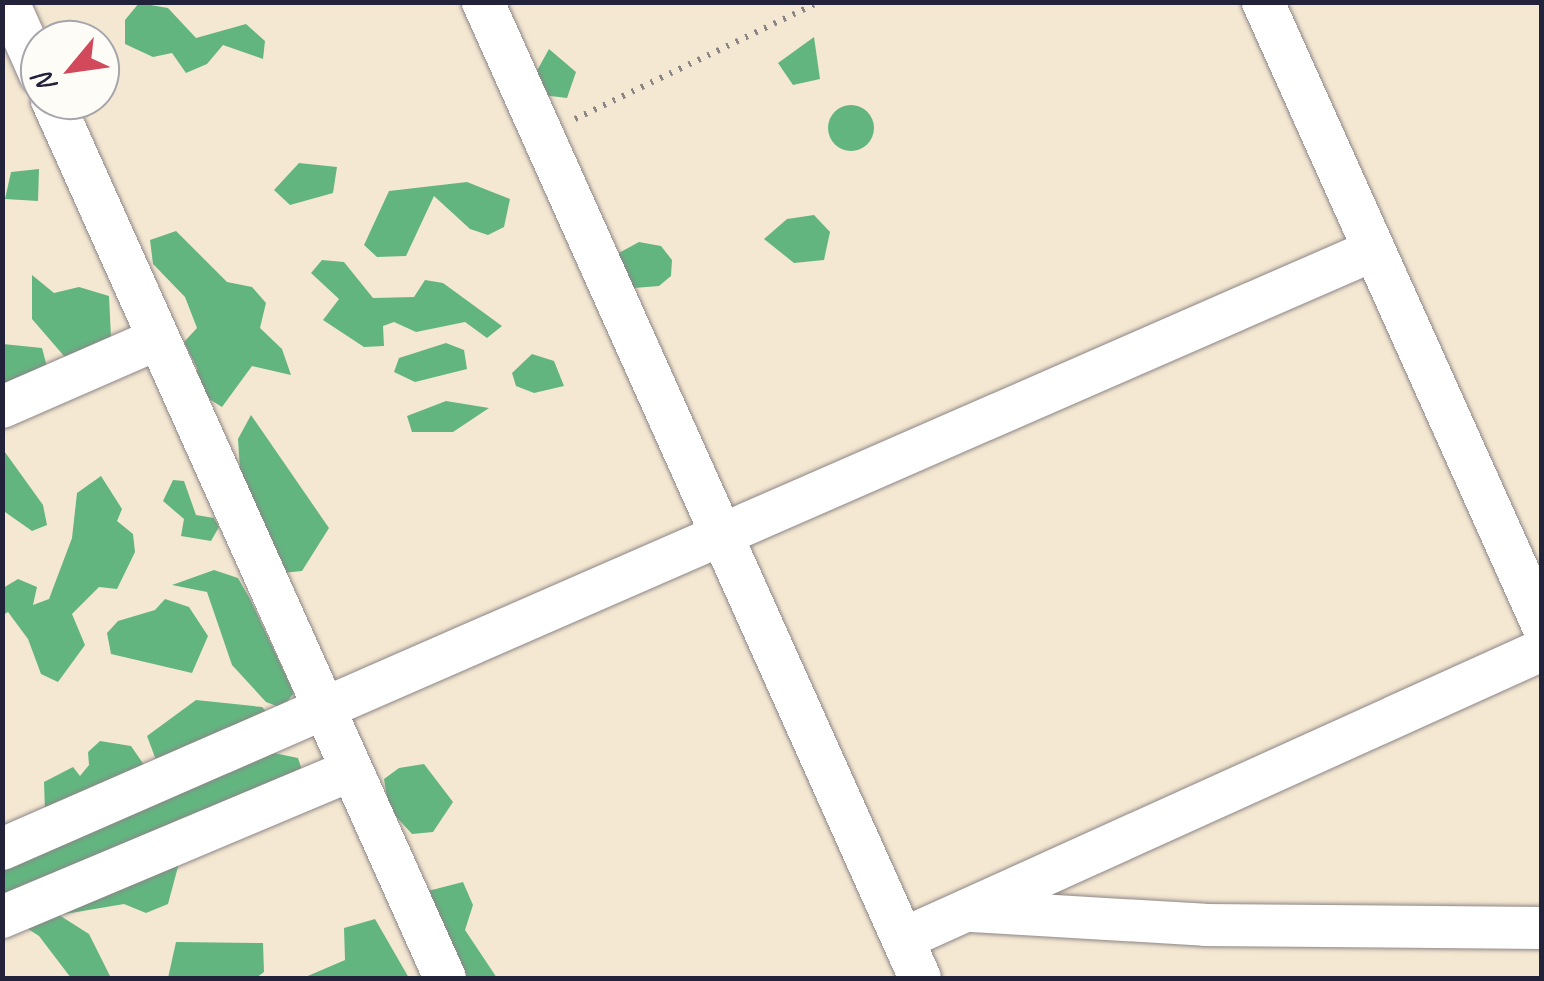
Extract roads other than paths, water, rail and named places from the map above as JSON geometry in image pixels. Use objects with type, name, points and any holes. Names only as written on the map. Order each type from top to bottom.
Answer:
[{"type":"street","points":[[8,2],[20,29]]},
{"type":"street","points":[[482,2],[920,978]]},
{"type":"street","points":[[1264,2],[1542,624]]},
{"type":"street","points":[[61,120],[444,978]]},
{"type":"street","points":[[2,849],[1374,250]]},
{"type":"street","points":[[2,407],[158,339]]},
{"type":"street","points":[[903,939],[1542,650]]},
{"type":"street","points":[[2,916],[352,770]]},
{"type":"street","points":[[968,910],[1205,925],[1542,928]]}]
